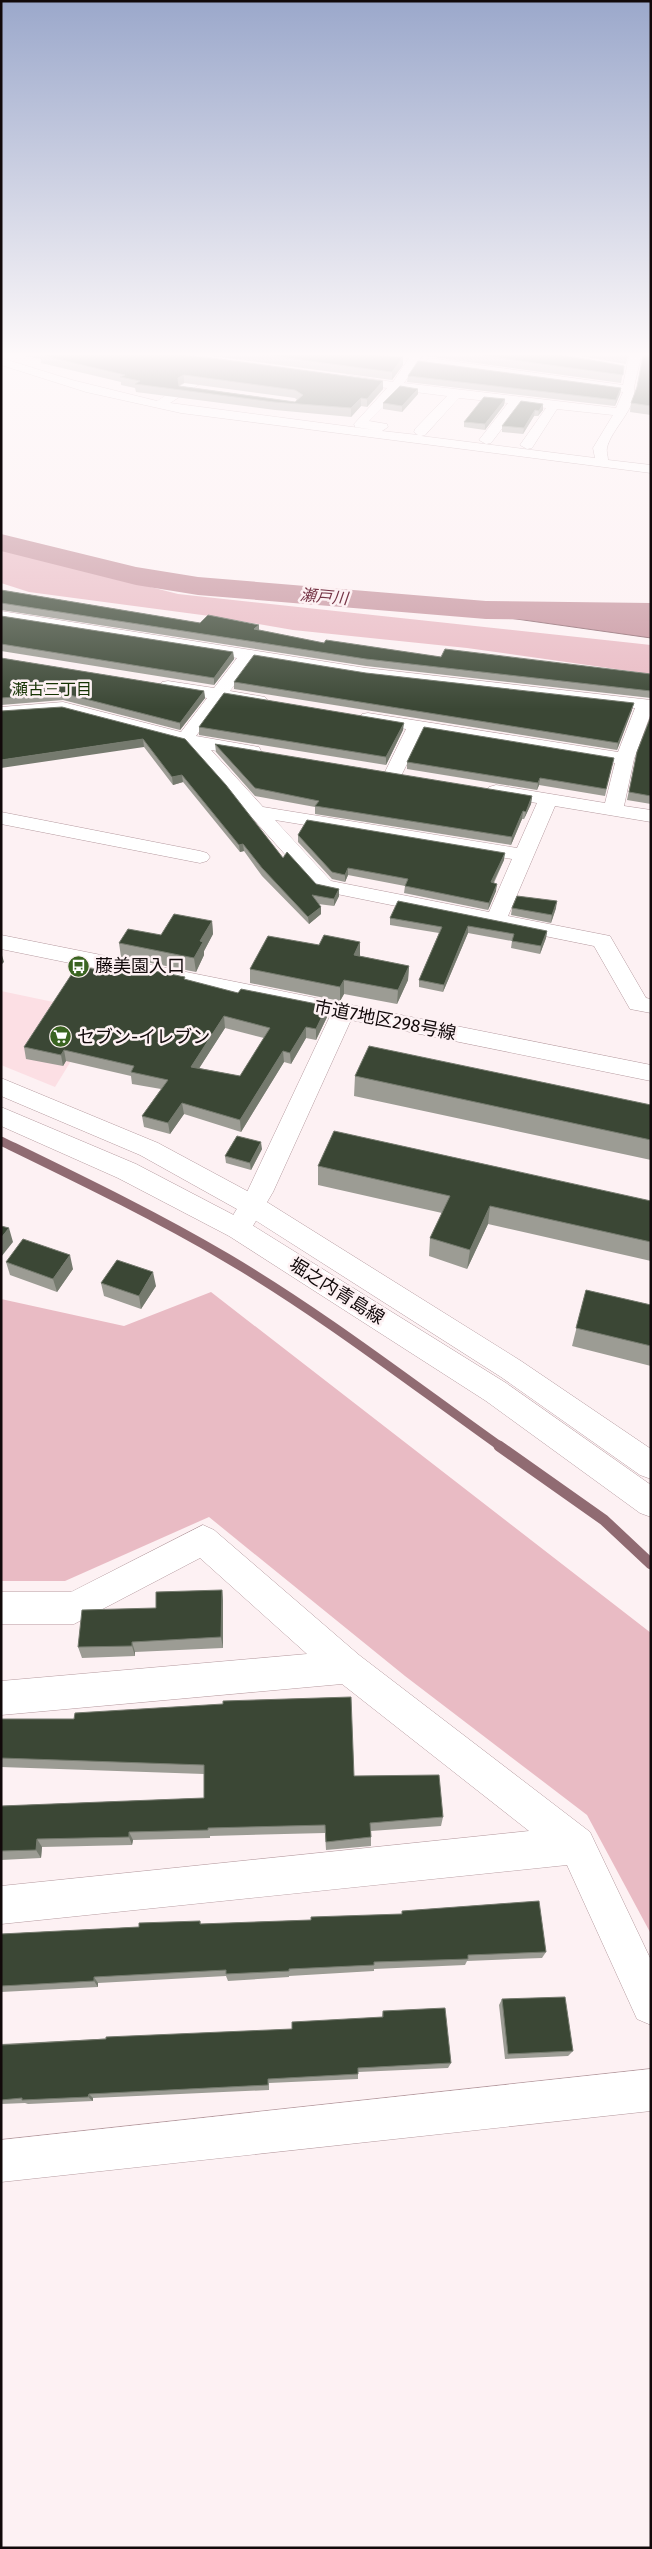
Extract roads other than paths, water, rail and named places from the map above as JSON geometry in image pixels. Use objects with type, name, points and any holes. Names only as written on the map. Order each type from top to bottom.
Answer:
[{"type":"street","points":[[1,616],[24,626],[249,654],[366,673],[648,704],[625,759],[613,810]]},
{"type":"street","points":[[189,740],[219,694],[249,654]]},
{"type":"street","points":[[152,683],[275,703]]},
{"type":"street","points":[[1,712],[63,707],[189,740],[269,753]]},
{"type":"street","points":[[351,715],[625,759]]},
{"type":"street","points":[[393,774],[417,726]]},
{"type":"street","points":[[189,740],[324,886],[602,941],[638,1004],[651,1006]]},
{"type":"street","points":[[374,771],[413,777]]},
{"type":"street","points":[[480,788],[651,816]]},
{"type":"street","points":[[496,920],[548,800]]},
{"type":"street","points":[[254,811],[524,855]]},
{"type":"street","points":[[1,818],[200,857]]},
{"type":"street","name":"市道7地区298号線","points":[[1,942],[651,1073]]},
{"type":"street","points":[[238,1229],[253,1206],[344,1012]]},
{"type":"street","name":"堀之内青島線","points":[[1,1086],[149,1149],[253,1206],[511,1369],[651,1466]]},
{"type":"street","name":"堀之内青島線","points":[[1,1116],[127,1171],[238,1229],[496,1392],[651,1503]]},
{"type":"street","points":[[1,1608],[74,1608],[203,1540],[347,1667],[576,1845],[651,2005]]},
{"type":"street","points":[[1,1698],[347,1667]]},
{"type":"street","points":[[1,1906],[576,1845]]},
{"type":"street","points":[[1,2161],[651,2090]]},
{"type":"waterway","name":"瀬戸川","points":[[1,542],[136,576],[198,586],[486,610],[651,612]]},
{"type":"waterway","points":[[1,1141],[87,1183],[227,1258],[297,1302],[501,1447]]},
{"type":"waterway","points":[[499,1446],[604,1520],[651,1564]]},
{"type":"place","name":"藤美園入口","points":[[79,966]]},
{"type":"place","name":"セブン-イレブン","points":[[61,1037]]},
{"type":"district","name":"瀬古三丁目","points":[[52,689]]}]
